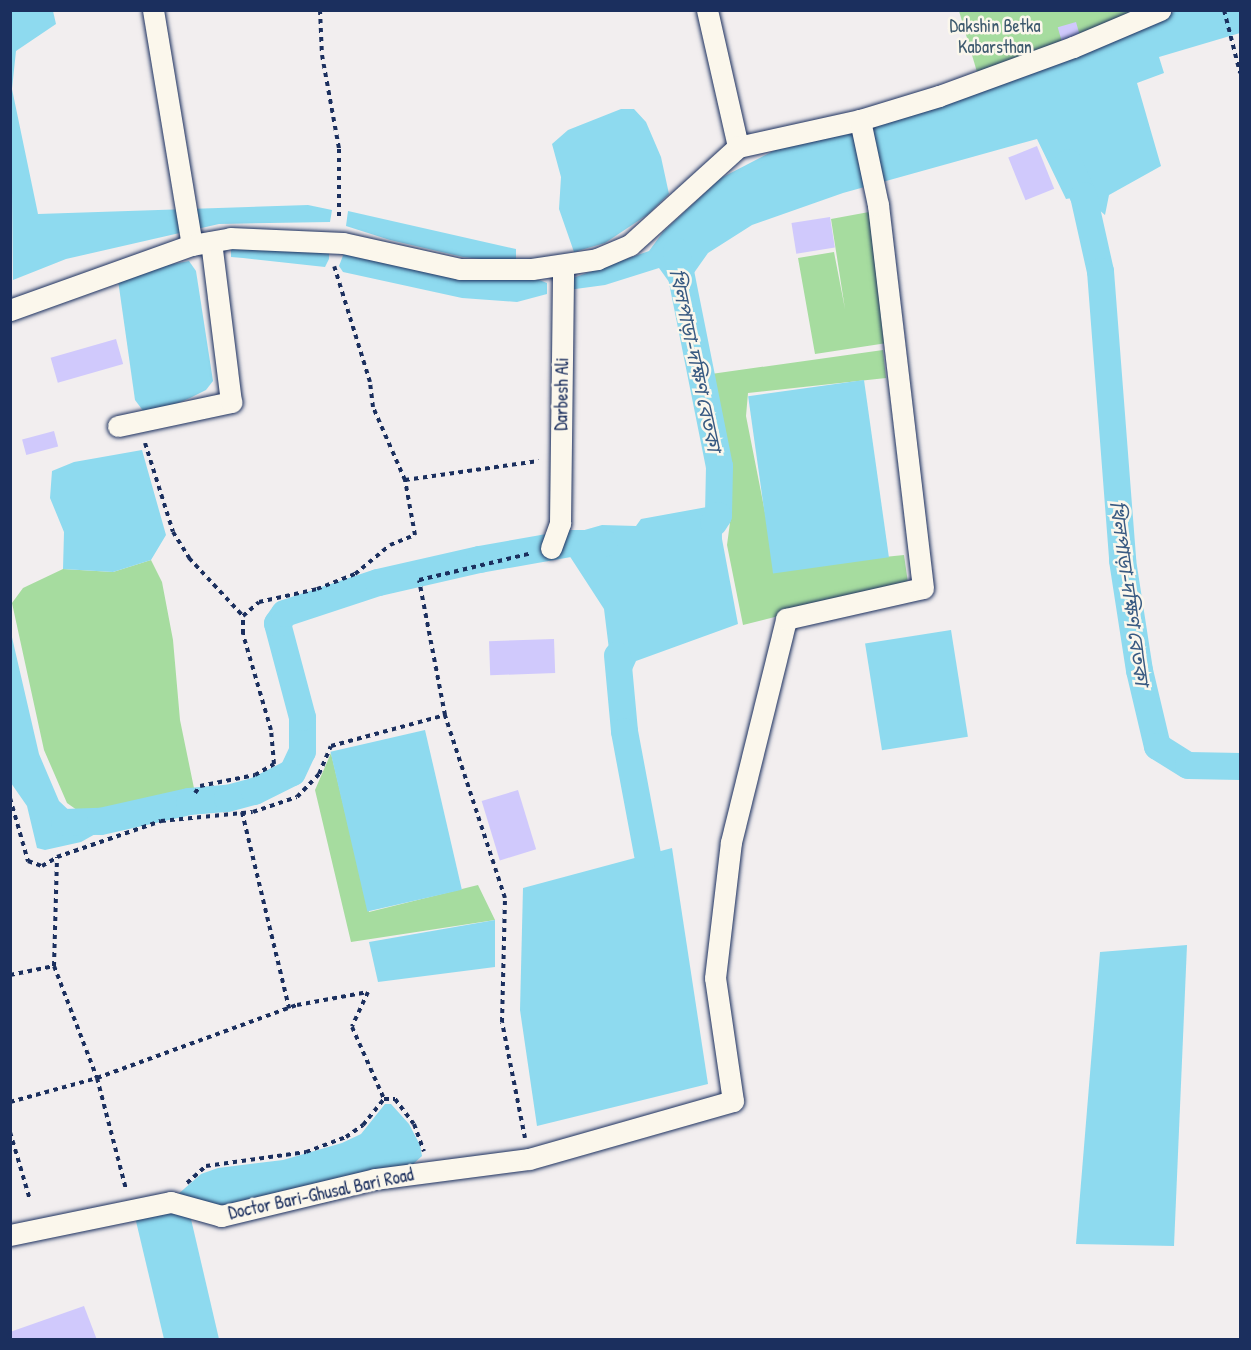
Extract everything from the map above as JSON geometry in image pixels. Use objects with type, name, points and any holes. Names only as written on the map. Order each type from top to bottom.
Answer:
[{"type":"street","points":[[118,426],[231,402],[198,242],[186,204],[153,10]]},
{"type":"street","points":[[707,10],[738,147]]},
{"type":"street","points":[[10,310],[198,242],[230,238],[338,242],[460,269],[562,266],[597,259],[630,245],[738,147],[860,120],[1073,47],[1150,12]]},
{"type":"street","name":"Doctor Bari-Ghusal Bari Road","points":[[10,1235],[171,1202],[221,1216],[375,1179],[529,1159],[733,1101],[715,978],[731,842],[786,620],[923,588],[878,205],[860,120]]},
{"type":"street","name":"Darbesh Ali","points":[[551,549],[560,523],[562,266]]},
{"type":"path","points":[[243,615],[259,602],[317,589],[355,574],[390,545],[415,534],[405,480],[373,408],[370,382],[334,265],[341,210],[339,149],[322,55],[320,10]]},
{"type":"path","points":[[1224,10],[1240,73]]},
{"type":"path","points":[[136,444],[146,443],[178,540],[189,558],[243,615],[243,634],[271,730],[274,764],[255,775],[200,786],[195,793]]},
{"type":"path","points":[[405,480],[561,458]]},
{"type":"path","points":[[529,1159],[502,1022],[505,898],[445,715],[418,580],[551,549]]},
{"type":"path","points":[[10,798],[28,861],[42,866],[57,857],[160,821],[242,812],[297,796],[320,774],[331,746],[445,715]]},
{"type":"path","points":[[242,812],[289,1008]]},
{"type":"path","points":[[57,857],[54,966],[97,1078],[131,1210]]},
{"type":"path","points":[[10,975],[54,966]]},
{"type":"path","points":[[10,1102],[97,1078],[289,1008],[339,995],[368,992],[352,1027],[384,1099]]},
{"type":"path","points":[[384,1099],[395,1100],[425,1147],[418,1173]]},
{"type":"path","points":[[179,1189],[206,1166],[306,1152],[346,1137],[369,1119],[384,1099]]},
{"type":"path","points":[[10,1132],[30,1200]]},
{"type":"green space","name":"Dakshin Betka Kabarsthan","points":[[1128,10],[1130,17],[977,72],[959,11]]},
{"type":"green space","points":[[869,212],[887,343],[815,354],[798,258],[834,252],[845,309],[831,219]]},
{"type":"green space","points":[[883,350],[886,378],[748,393],[746,416],[776,568],[904,555],[908,583],[743,625],[727,545],[731,515],[704,375]]},
{"type":"green space","points":[[151,560],[162,582],[173,640],[180,720],[195,793],[139,810],[84,815],[67,803],[44,750],[12,603],[23,588],[63,569],[113,572]]},
{"type":"green space","points":[[331,753],[369,912],[478,885],[495,920],[351,942],[315,790]]},
{"type":"water","points":[[10,11],[53,11],[56,24],[16,51],[12,89],[38,214],[308,205],[332,210],[330,222],[219,224],[66,259],[13,280]]},
{"type":"water","points":[[1177,11],[1240,11],[1240,33],[1159,57],[1164,73],[1137,83],[1161,166],[1109,195],[1105,215],[1083,196],[1066,199],[1037,139],[843,193],[752,225],[708,253],[684,287],[672,286],[659,268],[605,285],[568,290],[570,279],[649,251],[663,232],[721,178],[779,148]]},
{"type":"water","points":[[621,109],[634,109],[646,122],[661,157],[669,194],[647,215],[605,243],[574,252],[559,209],[561,177],[552,144],[568,130]]},
{"type":"water","points":[[348,211],[516,249],[516,263],[463,257],[390,240],[346,226]]},
{"type":"water","points":[[231,247],[329,251],[329,259],[325,267],[231,257]]},
{"type":"water","points":[[344,253],[467,279],[539,280],[547,283],[547,294],[517,302],[462,298],[343,272],[339,266]]},
{"type":"water","points":[[189,261],[196,271],[213,381],[206,390],[190,398],[161,410],[144,412],[135,400],[118,280],[131,272]]},
{"type":"water","points":[[864,380],[889,557],[773,574],[748,396]]},
{"type":"water","points":[[142,450],[166,535],[151,560],[113,572],[63,569],[64,532],[50,498],[52,471],[74,462]]},
{"type":"water","points":[[721,488],[722,539],[738,624],[636,661],[623,690],[614,690],[604,609],[567,552],[567,535],[602,525],[636,526],[641,519],[707,507],[714,489]]},
{"type":"water","points":[[951,630],[968,737],[882,750],[865,644]]},
{"type":"water","points":[[11,633],[39,754],[59,801],[75,816],[111,820],[113,824],[81,842],[45,850],[37,848],[27,806],[11,783]]},
{"type":"water","points":[[425,730],[462,890],[367,912],[330,752]]},
{"type":"water","points":[[672,848],[708,1084],[537,1126],[520,1010],[523,888]]},
{"type":"water","points":[[495,920],[495,967],[378,982],[369,942]]},
{"type":"water","points":[[1187,945],[1174,1246],[1076,1244],[1100,952]]},
{"type":"water","points":[[385,1104],[391,1104],[409,1124],[420,1145],[422,1156],[412,1165],[216,1208],[176,1196],[201,1174],[218,1168],[283,1160],[342,1143],[361,1134]]},
{"type":"water","points":[[173,1212],[191,1219],[219,1339],[164,1339],[135,1217]]},
{"type":"building","points":[[1076,22],[1080,36],[1062,42],[1058,27]]},
{"type":"building","points":[[1037,146],[1054,189],[1025,200],[1008,158]]},
{"type":"building","points":[[830,217],[835,248],[796,254],[791,223]]},
{"type":"building","points":[[116,339],[123,364],[58,383],[51,358]]},
{"type":"building","points":[[54,431],[58,446],[26,455],[22,440]]},
{"type":"building","points":[[554,639],[555,673],[490,675],[489,641]]},
{"type":"building","points":[[518,790],[536,849],[500,860],[482,801]]},
{"type":"building","points":[[84,1306],[97,1340],[10,1340],[10,1332]]},
{"type":"waterway","name":"খিলপাড়া-দক্ষিণ বেতকা","points":[[1068,162],[1083,195],[1100,271],[1122,560],[1139,670],[1157,746],[1188,765],[1240,766]]},
{"type":"waterway","name":"খিলপাড়া-দক্ষিণ বেতকা","points":[[676,251],[719,466],[718,515],[713,523]]},
{"type":"waterway","name":"খিলপাড়া-দক্ষিণ বেতকা","points":[[64,822],[100,821],[189,801],[227,798],[254,791],[292,772],[302,751],[302,717],[277,623],[284,613],[378,582],[479,559],[570,543],[604,543]]},
{"type":"waterway","points":[[617,655],[624,731],[647,854]]}]
